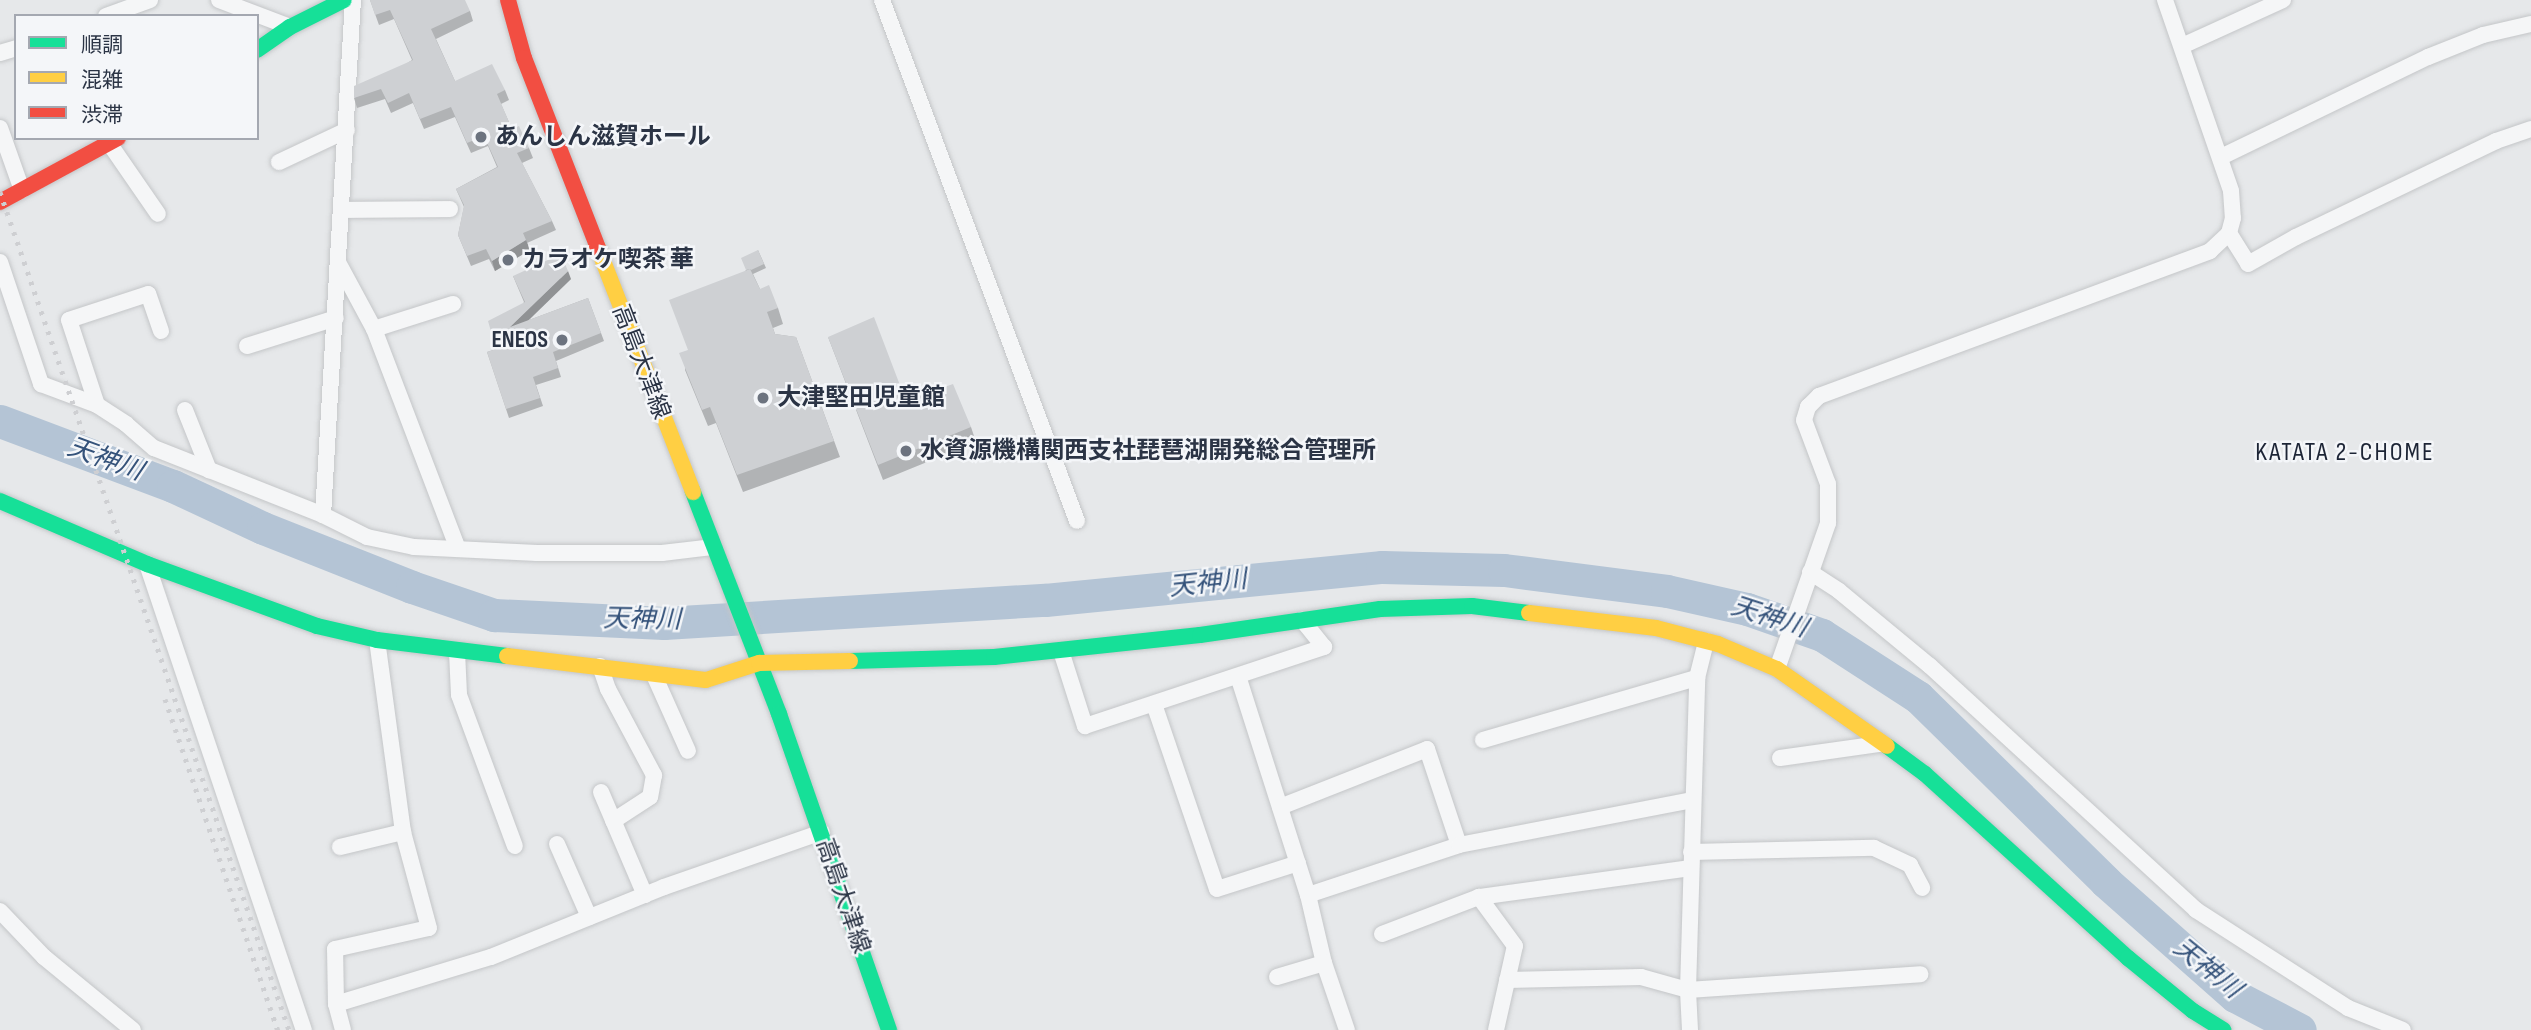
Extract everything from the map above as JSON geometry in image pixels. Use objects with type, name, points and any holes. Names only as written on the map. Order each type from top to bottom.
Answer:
[{"type":"street","points":[[112,14],[150,0]]},
{"type":"street","points":[[219,0],[256,14]]},
{"type":"street","points":[[259,49],[290,27],[344,0]]},
{"type":"street","points":[[323,515],[353,0]]},
{"type":"street","name":"高島大津線","points":[[508,0],[524,58],[822,832],[889,1030]]},
{"type":"street","points":[[882,0],[1077,521]]},
{"type":"street","points":[[1779,664],[1828,523],[1828,484],[1804,420],[1808,407],[1819,396],[2210,251],[2229,233],[2233,218],[2231,191],[2165,0]]},
{"type":"street","points":[[2182,46],[2283,0]]},
{"type":"street","points":[[259,15],[290,27]]},
{"type":"street","points":[[2221,157],[2428,57],[2483,35],[2531,24]]},
{"type":"street","points":[[0,128],[22,190]]},
{"type":"street","points":[[2229,233],[2248,264],[2296,237],[2459,159],[2531,129]]},
{"type":"street","points":[[279,162],[347,130]]},
{"type":"street","points":[[0,202],[113,141],[158,214]]},
{"type":"street","points":[[342,210],[450,209]]},
{"type":"street","points":[[0,262],[40,384],[97,405],[126,424],[154,448],[323,515],[367,537],[414,547],[458,549],[662,554],[712,547]]},
{"type":"street","points":[[339,263],[374,329],[458,549]]},
{"type":"street","points":[[97,405],[69,320],[148,294],[161,331]]},
{"type":"street","points":[[374,329],[453,304]]},
{"type":"street","points":[[247,346],[336,318]]},
{"type":"street","points":[[185,410],[209,470]]},
{"type":"street","points":[[0,501],[147,564],[317,626],[377,640],[457,652],[706,680],[759,663],[994,657],[1061,651],[1380,609],[1472,606],[1656,628],[1779,664],[1880,744],[1925,774],[2128,958],[2193,1010],[2224,1030]]},
{"type":"street","points":[[147,564],[304,1030]]},
{"type":"street","points":[[1810,572],[1839,591],[1930,666],[2196,910],[2348,1008],[2403,1030]]},
{"type":"street","points":[[1061,651],[1085,726],[1324,648],[1302,620]]},
{"type":"street","points":[[343,1030],[336,1003],[335,949],[429,928],[403,832],[377,640]]},
{"type":"street","points":[[1690,1030],[1688,990],[1696,678],[1706,641]]},
{"type":"street","points":[[457,652],[459,695],[515,846]]},
{"type":"street","points":[[600,666],[608,689],[654,775],[650,797],[613,821]]},
{"type":"street","points":[[654,675],[688,751]]},
{"type":"street","points":[[1238,676],[1308,895],[1324,963],[1347,1030]]},
{"type":"street","points":[[1483,740],[1696,678]]},
{"type":"street","points":[[1154,704],[1217,889],[1298,863]]},
{"type":"street","points":[[1780,758],[1880,744]]},
{"type":"street","points":[[1280,807],[1427,749],[1458,845]]},
{"type":"street","points":[[601,792],[645,895]]},
{"type":"street","points":[[1308,895],[1458,845],[1692,800]]},
{"type":"street","points":[[340,848],[403,832]]},
{"type":"street","points":[[336,1003],[491,957],[645,895],[822,832]]},
{"type":"street","points":[[557,844],[589,917]]},
{"type":"street","points":[[1382,934],[1479,897],[1691,860],[1874,848],[1910,865],[1922,888]]},
{"type":"street","points":[[1479,897],[1515,946],[1496,1030]]},
{"type":"street","points":[[0,911],[44,957],[133,1030]]},
{"type":"street","points":[[1277,977],[1324,963]]},
{"type":"street","points":[[1507,980],[1641,977],[1688,990],[1920,974]]},
{"type":"building","points":[[370,0],[465,0],[470,11],[431,29],[455,81],[492,64],[505,90],[497,94],[512,129],[519,126],[529,148],[517,153],[552,221],[523,233],[526,240],[492,261],[486,249],[467,256],[458,235],[464,205],[456,189],[498,167],[484,136],[467,143],[451,107],[420,119],[409,93],[388,103],[381,89],[354,98],[354,86],[413,60],[390,10],[375,15]]},
{"type":"building","points":[[758,250],[764,264],[746,270],[741,258]]},
{"type":"building","points":[[561,254],[568,271],[510,327],[588,298],[601,333],[553,352],[558,368],[533,377],[540,398],[506,409],[487,352],[496,349],[488,321],[525,302],[513,276]]},
{"type":"building","points":[[750,269],[760,289],[769,285],[778,308],[767,312],[775,334],[796,337],[834,441],[737,475],[710,407],[702,410],[679,353],[688,350],[669,300]]},
{"type":"building","points":[[874,317],[906,401],[953,384],[971,427],[878,465],[828,337]]},
{"type":"waterway","name":"天神川","points":[[0,421],[173,486],[263,528],[412,587],[494,615],[664,623],[1045,600],[1382,567],[1504,570],[1667,591],[1747,609],[1822,635],[1918,697],[2106,882],[2235,996],[2300,1030]]},
{"type":"railway","points":[[0,192],[289,1030]]},
{"type":"railway","points":[[165,699],[278,1030]]},
{"type":"traffic: fast","points":[[259,49],[290,27],[344,0]]},
{"type":"traffic: fast","points":[[693,492],[779,714],[889,1030]]},
{"type":"traffic: fast","points":[[0,501],[147,564],[317,626],[377,640],[507,656]]},
{"type":"traffic: fast","points":[[850,661],[994,657],[1200,635],[1380,609],[1472,606],[1529,613]]},
{"type":"traffic: fast","points":[[1887,746],[1925,774],[2128,958],[2193,1011],[2224,1030]]},
{"type":"traffic: slow","points":[[598,248],[693,492]]},
{"type":"traffic: slow","points":[[1529,613],[1656,628],[1718,644],[1777,669],[1887,746]]},
{"type":"traffic: slow","points":[[507,656],[706,680],[759,663],[850,661]]},
{"type":"traffic: jam","points":[[508,0],[524,58],[598,248]]},
{"type":"traffic: jam","points":[[0,202],[114,140]]},
{"type":"place","name":"あんしん滋賀ホール","points":[[481,137]]},
{"type":"place","name":"カラオケ喫茶 華","points":[[508,260]]},
{"type":"place","name":"ENEOS","points":[[562,340]]},
{"type":"place","name":"大津堅田児童館","points":[[763,398]]},
{"type":"place","name":"水資源機構関西支社琵琶湖開発総合管理所","points":[[906,451]]},
{"type":"district","name":"KATATA 2-CHOME","points":[[2345,453]]}]
